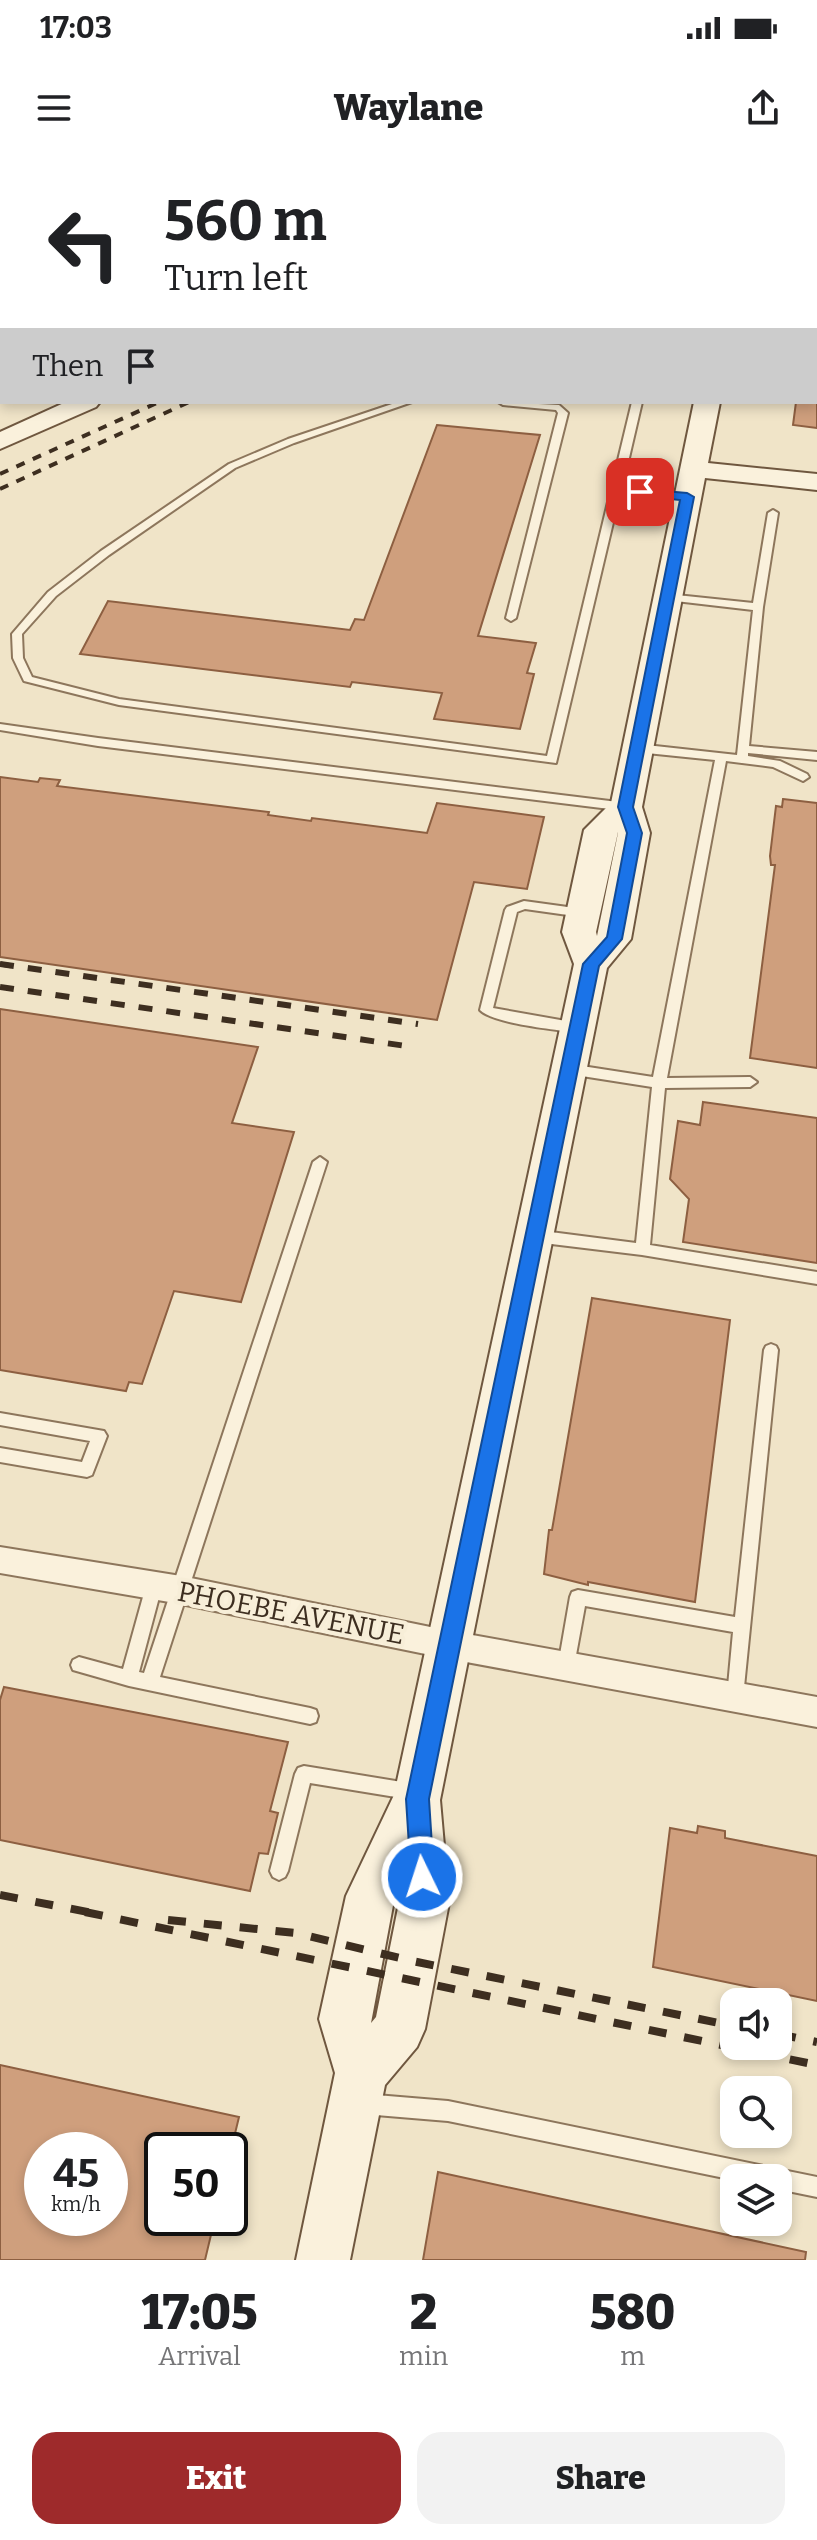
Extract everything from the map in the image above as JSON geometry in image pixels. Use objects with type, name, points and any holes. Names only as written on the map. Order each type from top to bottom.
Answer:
[{"type":"main road","points":[[0,441],[83,404]]},
{"type":"main road","points":[[323,2260],[358,2088],[399,2029],[424,1903],[418,1796],[591,964],[614,939],[634,833],[626,807],[707,404]]},
{"type":"main road","points":[[690,483],[817,482]]},
{"type":"main road","points":[[591,964],[579,932],[600,830],[626,807]]},
{"type":"street","name":"PHOEBE AVENUE","points":[[0,1560],[168,1588],[450,1645],[817,1712]]},
{"type":"lane","points":[[401,404],[291,441],[232,466],[105,553],[52,594],[17,634],[18,658],[28,679],[119,702],[552,760],[637,404]]},
{"type":"lane","points":[[511,618],[563,413],[559,408],[522,404]]},
{"type":"lane","points":[[616,490],[690,483]]},
{"type":"lane","points":[[743,754],[758,607],[773,513]]},
{"type":"lane","points":[[667,597],[758,607]]},
{"type":"lane","points":[[0,727],[98,742],[626,807]]},
{"type":"lane","points":[[637,748],[721,757],[743,754],[817,756]]},
{"type":"lane","points":[[743,754],[776,764],[803,777]]},
{"type":"lane","points":[[642,1249],[659,1083],[721,757]]},
{"type":"lane","points":[[577,1028],[488,1013],[486,1010],[511,910],[516,905],[583,913]]},
{"type":"lane","points":[[569,1069],[659,1083],[750,1082]]},
{"type":"lane","points":[[129,1678],[168,1588],[320,1162]]},
{"type":"lane","points":[[535,1236],[642,1249],[817,1278]]},
{"type":"lane","points":[[735,1697],[771,1350]]},
{"type":"lane","points":[[0,1419],[99,1436],[87,1470],[0,1455]]},
{"type":"lane","points":[[150,1682],[168,1588]]},
{"type":"lane","points":[[566,1666],[578,1597],[742,1626]]},
{"type":"lane","points":[[79,1665],[310,1716]]},
{"type":"lane","points":[[279,1871],[304,1774],[418,1796]]},
{"type":"lane","points":[[358,2088],[448,2111],[720,2168]]},
{"type":"lane","points":[[792,2182],[817,2187]]},
{"type":"building","points":[[796,404],[817,404],[817,428],[793,425]]},
{"type":"building","points":[[437,425],[540,435],[478,636],[536,643],[527,673],[534,674],[520,729],[434,719],[442,693],[352,682],[350,687],[80,654],[108,601],[350,630],[355,619],[364,620]]},
{"type":"building","points":[[0,777],[38,782],[40,778],[60,780],[57,786],[269,812],[268,815],[311,821],[312,818],[427,833],[437,803],[544,817],[527,889],[474,882],[437,1020],[0,957]]},
{"type":"building","points":[[783,799],[817,803],[817,1068],[750,1058],[775,865],[771,865],[770,856],[776,806],[782,807]]},
{"type":"building","points":[[0,1009],[258,1047],[232,1123],[294,1132],[241,1302],[174,1291],[142,1384],[129,1382],[126,1391],[0,1370]]},
{"type":"building","points":[[703,1102],[817,1118],[817,1263],[683,1242],[689,1199],[670,1179],[678,1121],[700,1125]]},
{"type":"building","points":[[592,1298],[730,1320],[695,1602],[588,1582],[588,1585],[544,1574],[549,1530],[552,1530]]},
{"type":"building","points":[[4,1687],[288,1742],[270,1811],[278,1813],[268,1854],[259,1853],[250,1891],[0,1840],[0,1700]]},
{"type":"building","points":[[698,1826],[725,1831],[725,1838],[817,1856],[817,2001],[792,1996],[792,1988],[754,1988],[653,1967],[670,1828],[697,1833]]},
{"type":"building","points":[[0,2065],[239,2117],[235,2132],[144,2132],[144,2236],[211,2236],[205,2260],[0,2260]]},
{"type":"building","points":[[438,2172],[720,2233],[720,2236],[806,2252],[805,2260],[423,2260]]},
{"type":"railway","points":[[0,474],[155,404]]},
{"type":"railway","points":[[0,489],[185,404]]},
{"type":"railway","points":[[13,966],[0,964],[418,1024]]},
{"type":"railway","points":[[0,987],[413,1047]]},
{"type":"railway","points":[[0,1895],[93,1913]]},
{"type":"railway","points":[[85,1912],[817,2065]]},
{"type":"railway","points":[[168,1920],[296,1933],[412,1961],[720,2023]]},
{"type":"railway","points":[[792,2037],[817,2042]]},
{"type":"route","points":[[422,1877],[417,1799],[591,964],[614,939],[634,833],[626,807],[687,497],[640,492]]}]
